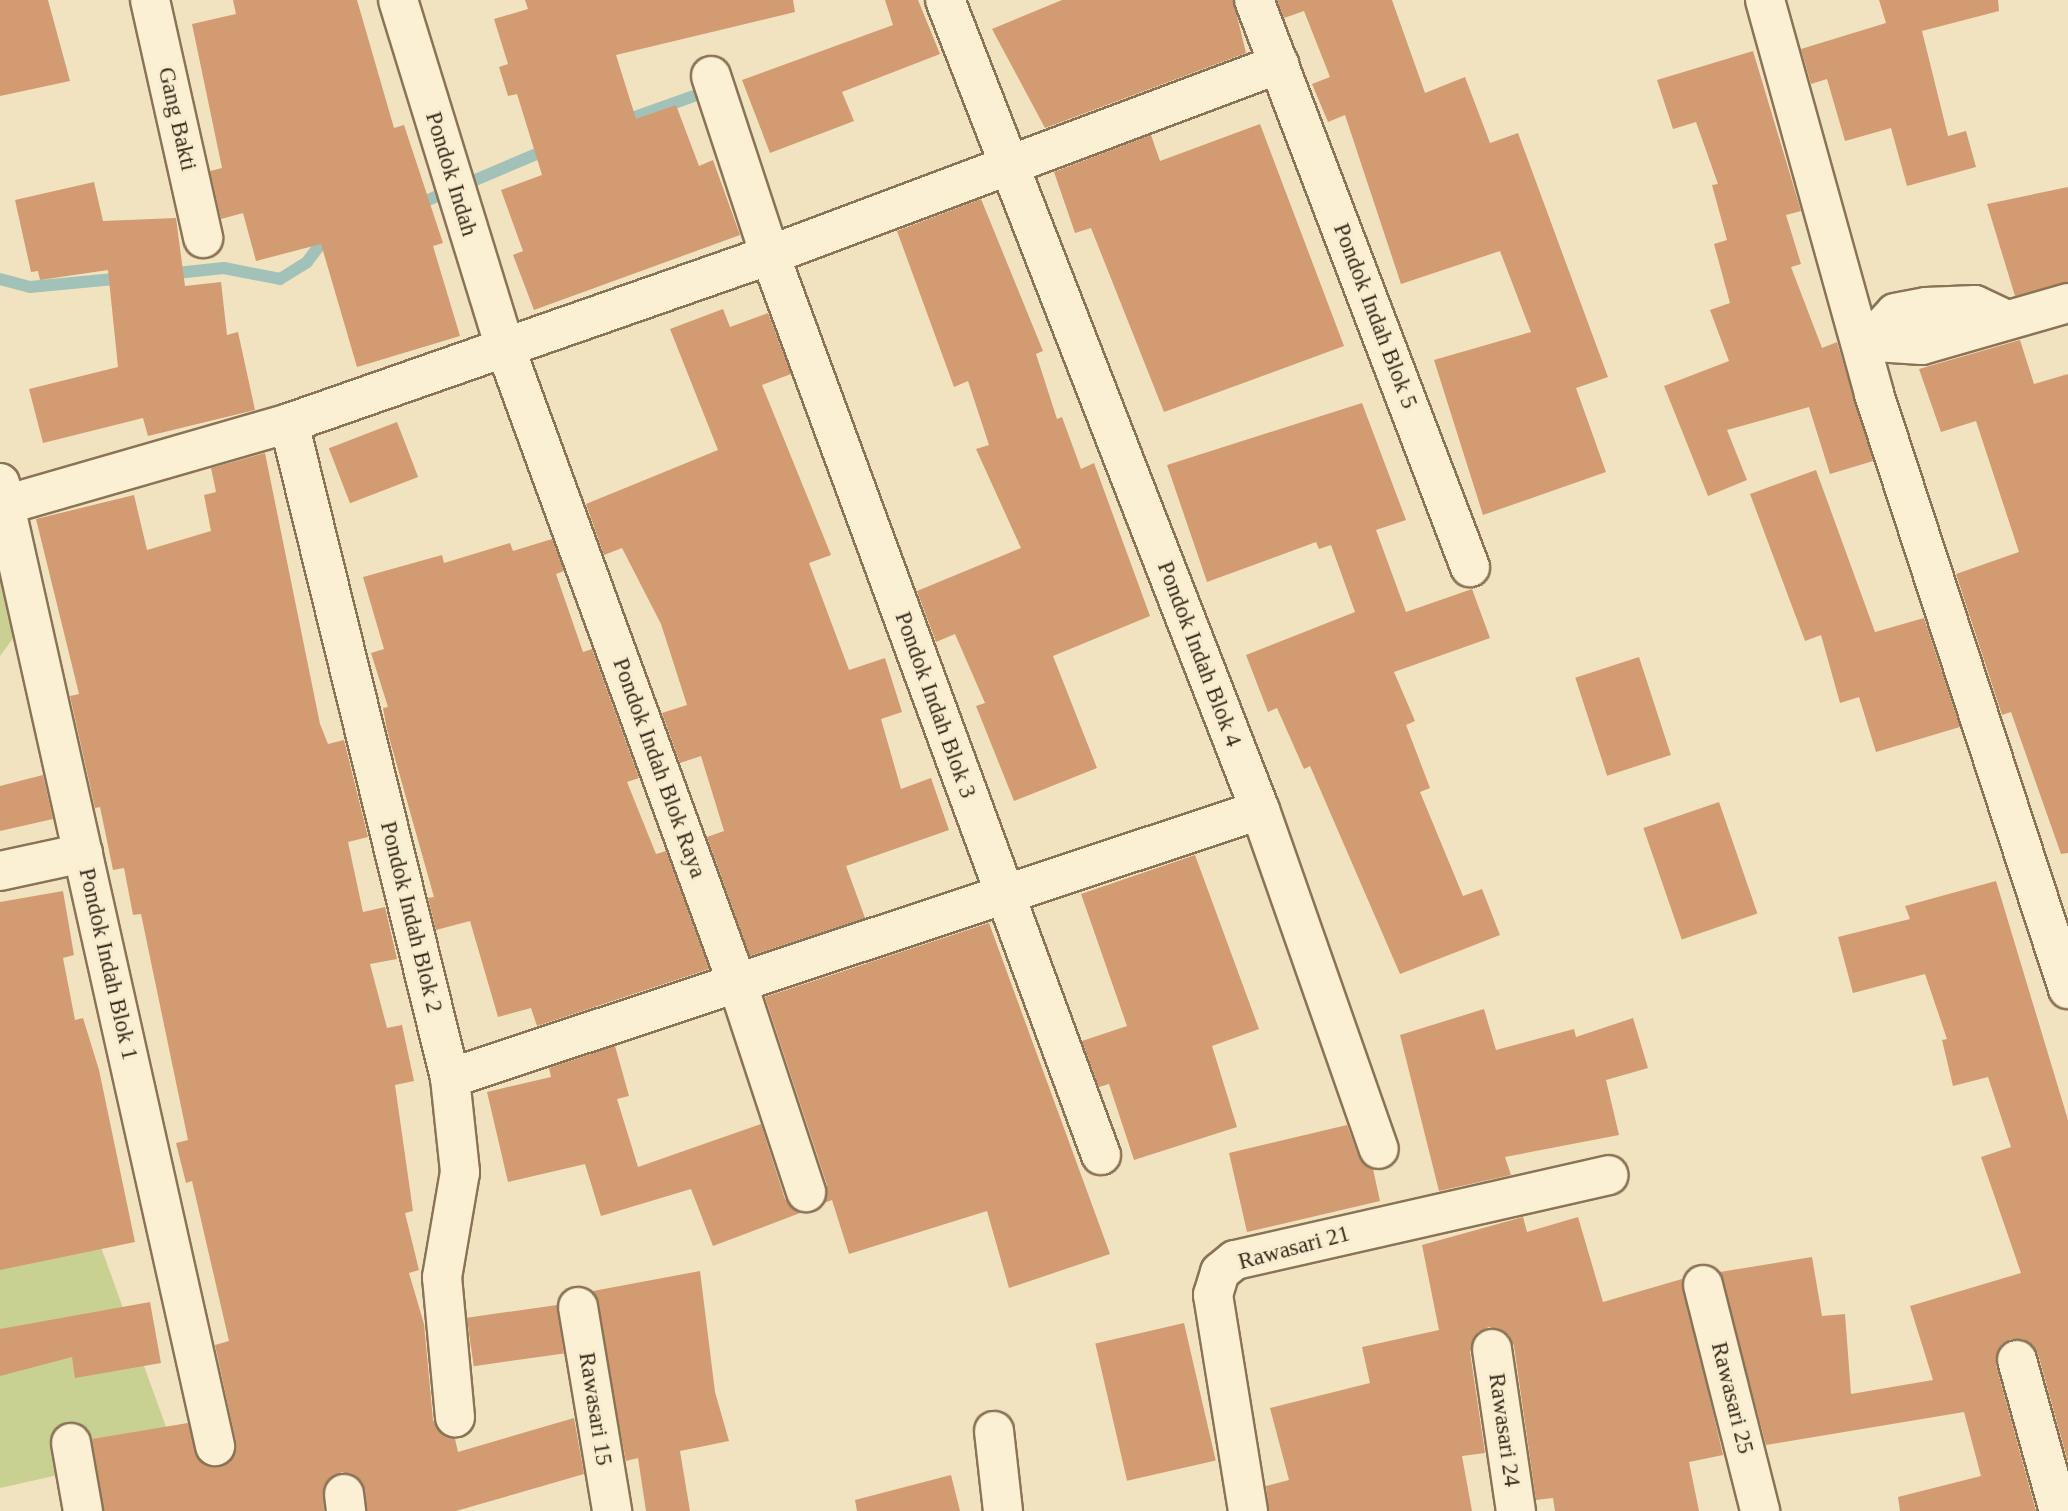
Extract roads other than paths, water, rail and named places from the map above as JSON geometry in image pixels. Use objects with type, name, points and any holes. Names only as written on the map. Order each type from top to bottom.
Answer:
[{"type":"street","name":"Gang Bakti","points":[[150,0],[203,239]]},
{"type":"street","name":"Pondok Indah","points":[[398,0],[505,347]]},
{"type":"street","name":"Pondok Indah Blok 4","points":[[945,0],[1261,810],[1379,1149]]},
{"type":"street","name":"Pondok Indah Blok 5","points":[[1254,0],[1470,567]]},
{"type":"street","points":[[1765,0],[1866,340],[2068,986]]},
{"type":"street","points":[[2,494],[289,424],[769,255],[1007,162],[1279,64]]},
{"type":"street","name":"Pondok Indah Blok 3","points":[[711,75],[769,255],[1101,1155]]},
{"type":"street","points":[[1866,340],[1922,345],[2003,318],[2068,303]]},
{"type":"street","name":"Pondok Indah Blok Raya","points":[[505,347],[739,988],[806,1192]]},
{"type":"street","name":"Pondok Indah Blok 2","points":[[289,424],[450,1078],[460,1172],[442,1277],[454,1417]]},
{"type":"street","name":"Pondok Indah Blok 1","points":[[2,494],[215,1446]]},
{"type":"street","points":[[450,1078],[739,988],[1261,810]]},
{"type":"street","points":[[0,871],[83,853]]},
{"type":"street","name":"Rawasari 21","points":[[1248,1511],[1213,1295],[1220,1272],[1235,1260],[1608,1175]]},
{"type":"street","name":"Rawasari 25","points":[[1703,1285],[1760,1511]]},
{"type":"street","name":"Rawasari 15","points":[[578,1307],[612,1511]]},
{"type":"street","name":"Rawasari 24","points":[[1492,1349],[1516,1511]]},
{"type":"street","points":[[2017,1360],[2059,1511]]},
{"type":"street","points":[[993,1431],[1003,1511]]},
{"type":"street","points":[[71,1443],[83,1511]]},
{"type":"waterway","points":[[621,122],[694,96]]},
{"type":"waterway","points":[[414,206],[548,149]]},
{"type":"waterway","points":[[167,274],[224,268],[280,279],[307,262],[327,235]]},
{"type":"waterway","points":[[0,279],[30,287],[125,278]]}]
